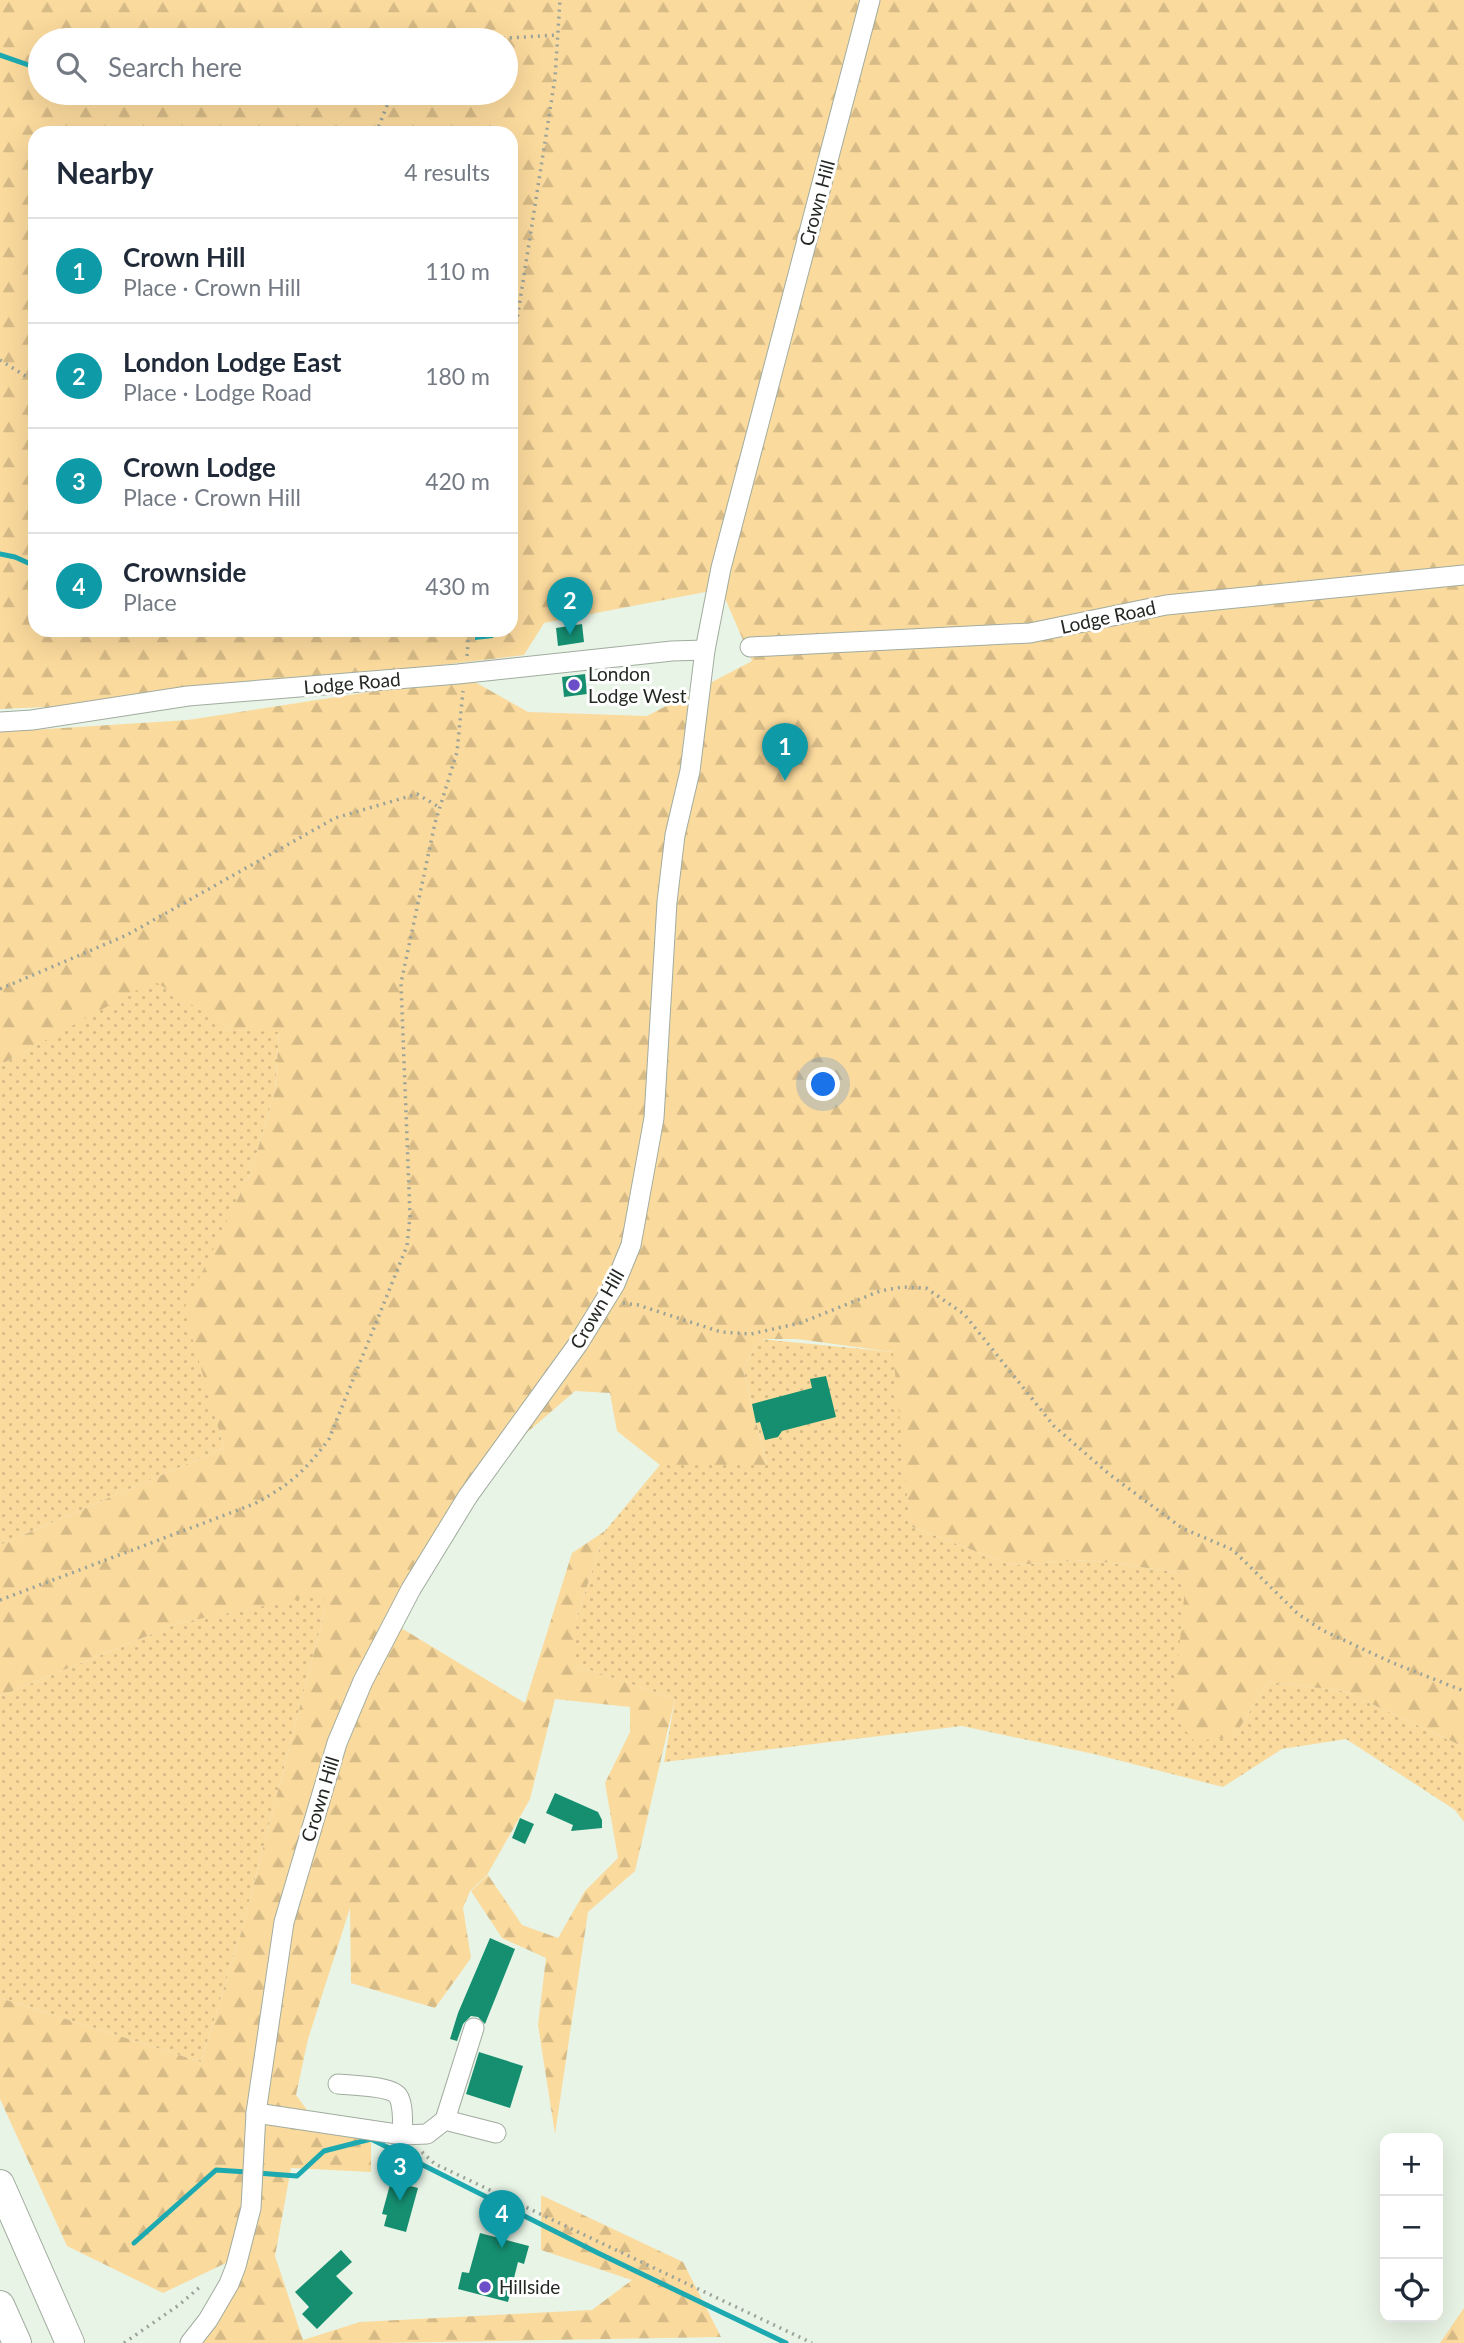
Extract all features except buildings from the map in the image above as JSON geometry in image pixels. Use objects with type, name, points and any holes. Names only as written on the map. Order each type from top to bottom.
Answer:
[{"type":"highway","points":[[0,2184],[70,2343]]},
{"type":"street","name":"Crown Hill","points":[[190,2343],[229,2284],[251,2208],[256,2113],[284,1922],[337,1743],[363,1681],[411,1589],[468,1496],[578,1344],[615,1284],[631,1245],[654,1118],[667,902],[675,835],[690,771],[705,650],[720,568],[870,0]]},
{"type":"street","name":"Lodge Road","points":[[750,647],[1030,633],[1166,605],[1464,575]]},
{"type":"street","name":"Lodge Road","points":[[0,722],[32,720],[188,696],[705,650]]},
{"type":"street","points":[[256,2113],[403,2135],[427,2134],[445,2120],[474,2028]]},
{"type":"street","points":[[338,2084],[390,2090],[398,2095],[403,2135]]},
{"type":"street","points":[[445,2120],[496,2133]]},
{"type":"path","points":[[518,313],[555,78],[560,0]]},
{"type":"path","points":[[518,37],[558,35]]},
{"type":"path","points":[[379,126],[387,105]]},
{"type":"path","points":[[0,360],[28,378]]},
{"type":"path","points":[[0,1600],[254,1504],[279,1490],[309,1466],[329,1439],[407,1246],[410,1216],[401,983],[440,807],[457,751],[468,637]]},
{"type":"path","points":[[0,989],[127,935],[335,818],[417,794],[440,807]]},
{"type":"path","points":[[605,1301],[638,1305],[721,1332],[751,1334],[800,1323],[880,1291],[902,1287],[926,1289],[964,1314],[1054,1426],[1109,1475],[1182,1528],[1233,1550],[1298,1614],[1322,1630],[1393,1663],[1464,1691]]},
{"type":"path","points":[[403,2135],[435,2164],[812,2343]]},
{"type":"path","points":[[124,2343],[201,2286]]},
{"type":"green space","points":[[0,0],[1464,0],[1464,1747],[1344,1691],[1268,1682],[1234,1737],[1194,1741],[1173,1715],[1184,1573],[1089,1560],[1011,1565],[910,1526],[893,1352],[797,1339],[760,1339],[743,1369],[767,1465],[660,1465],[617,1431],[610,1393],[575,1391],[494,1461],[393,1623],[525,1703],[572,1553],[605,1531],[575,1623],[575,1665],[675,1699],[635,1871],[588,1912],[555,2134],[538,2025],[546,1958],[502,1938],[471,1891],[488,1875],[522,1925],[558,1938],[585,1891],[618,1858],[605,1783],[630,1732],[630,1707],[555,1699],[530,1799],[487,1875],[470,1891],[463,1908],[471,1958],[435,2008],[351,1983],[350,1908],[308,2039],[296,2095],[321,2129],[371,2139],[371,2172],[291,2168],[275,2256],[303,2340],[360,2322],[592,2310],[632,2280],[541,2250],[541,2195],[683,2262],[721,2337],[194,2343],[208,2331],[228,2262],[163,2293],[67,2246],[0,2099],[0,1998],[201,2062],[241,1933],[325,1610],[324,1594],[179,1623],[0,1696],[0,1545],[224,1448],[184,1309],[251,1172],[275,1091],[279,1032],[232,1030],[154,981],[0,1065],[0,732],[188,720],[466,677],[528,712],[647,716],[752,661],[721,589],[544,623],[524,655],[316,680],[184,701],[0,709]]},
{"type":"green space","points":[[154,980],[232,1030],[279,1031],[275,1091],[251,1172],[185,1309],[224,1448],[0,1545],[0,1065]]},
{"type":"green space","points":[[760,1339],[894,1352],[910,1526],[1011,1565],[1089,1560],[1184,1573],[1184,1598],[1234,1737],[1268,1682],[1344,1691],[1464,1747],[1464,1822],[1455,1810],[1346,1739],[1282,1749],[1223,1787],[1094,1754],[962,1726],[664,1762],[675,1699],[575,1665],[575,1623],[605,1531],[660,1465],[767,1464],[743,1369]]},
{"type":"green space","points":[[325,1593],[325,1610],[241,1933],[201,2062],[0,1998],[0,1696],[179,1623]]},
{"type":"green space","points":[[1464,2308],[1464,2343],[1440,2343]]},
{"type":"water","points":[[475,637],[494,637],[493,638],[475,640]]},
{"type":"waterway","points":[[0,55],[28,65]]},
{"type":"waterway","points":[[0,554],[28,563]]},
{"type":"waterway","points":[[257,2173],[297,2176],[324,2151],[371,2139],[598,2253],[786,2343]]},
{"type":"waterway","points":[[134,2243],[216,2170],[247,2172]]},
{"type":"place","name":"London Lodge East","points":[[570,635]]},
{"type":"place","name":"London Lodge West","points":[[574,685]]},
{"type":"place","name":"Crown Hill","points":[[785,781]]},
{"type":"place","name":"Crown Lodge","points":[[400,2201]]},
{"type":"place","name":"Crownside","points":[[502,2248]]},
{"type":"place","name":"Hillside","points":[[485,2287]]}]
